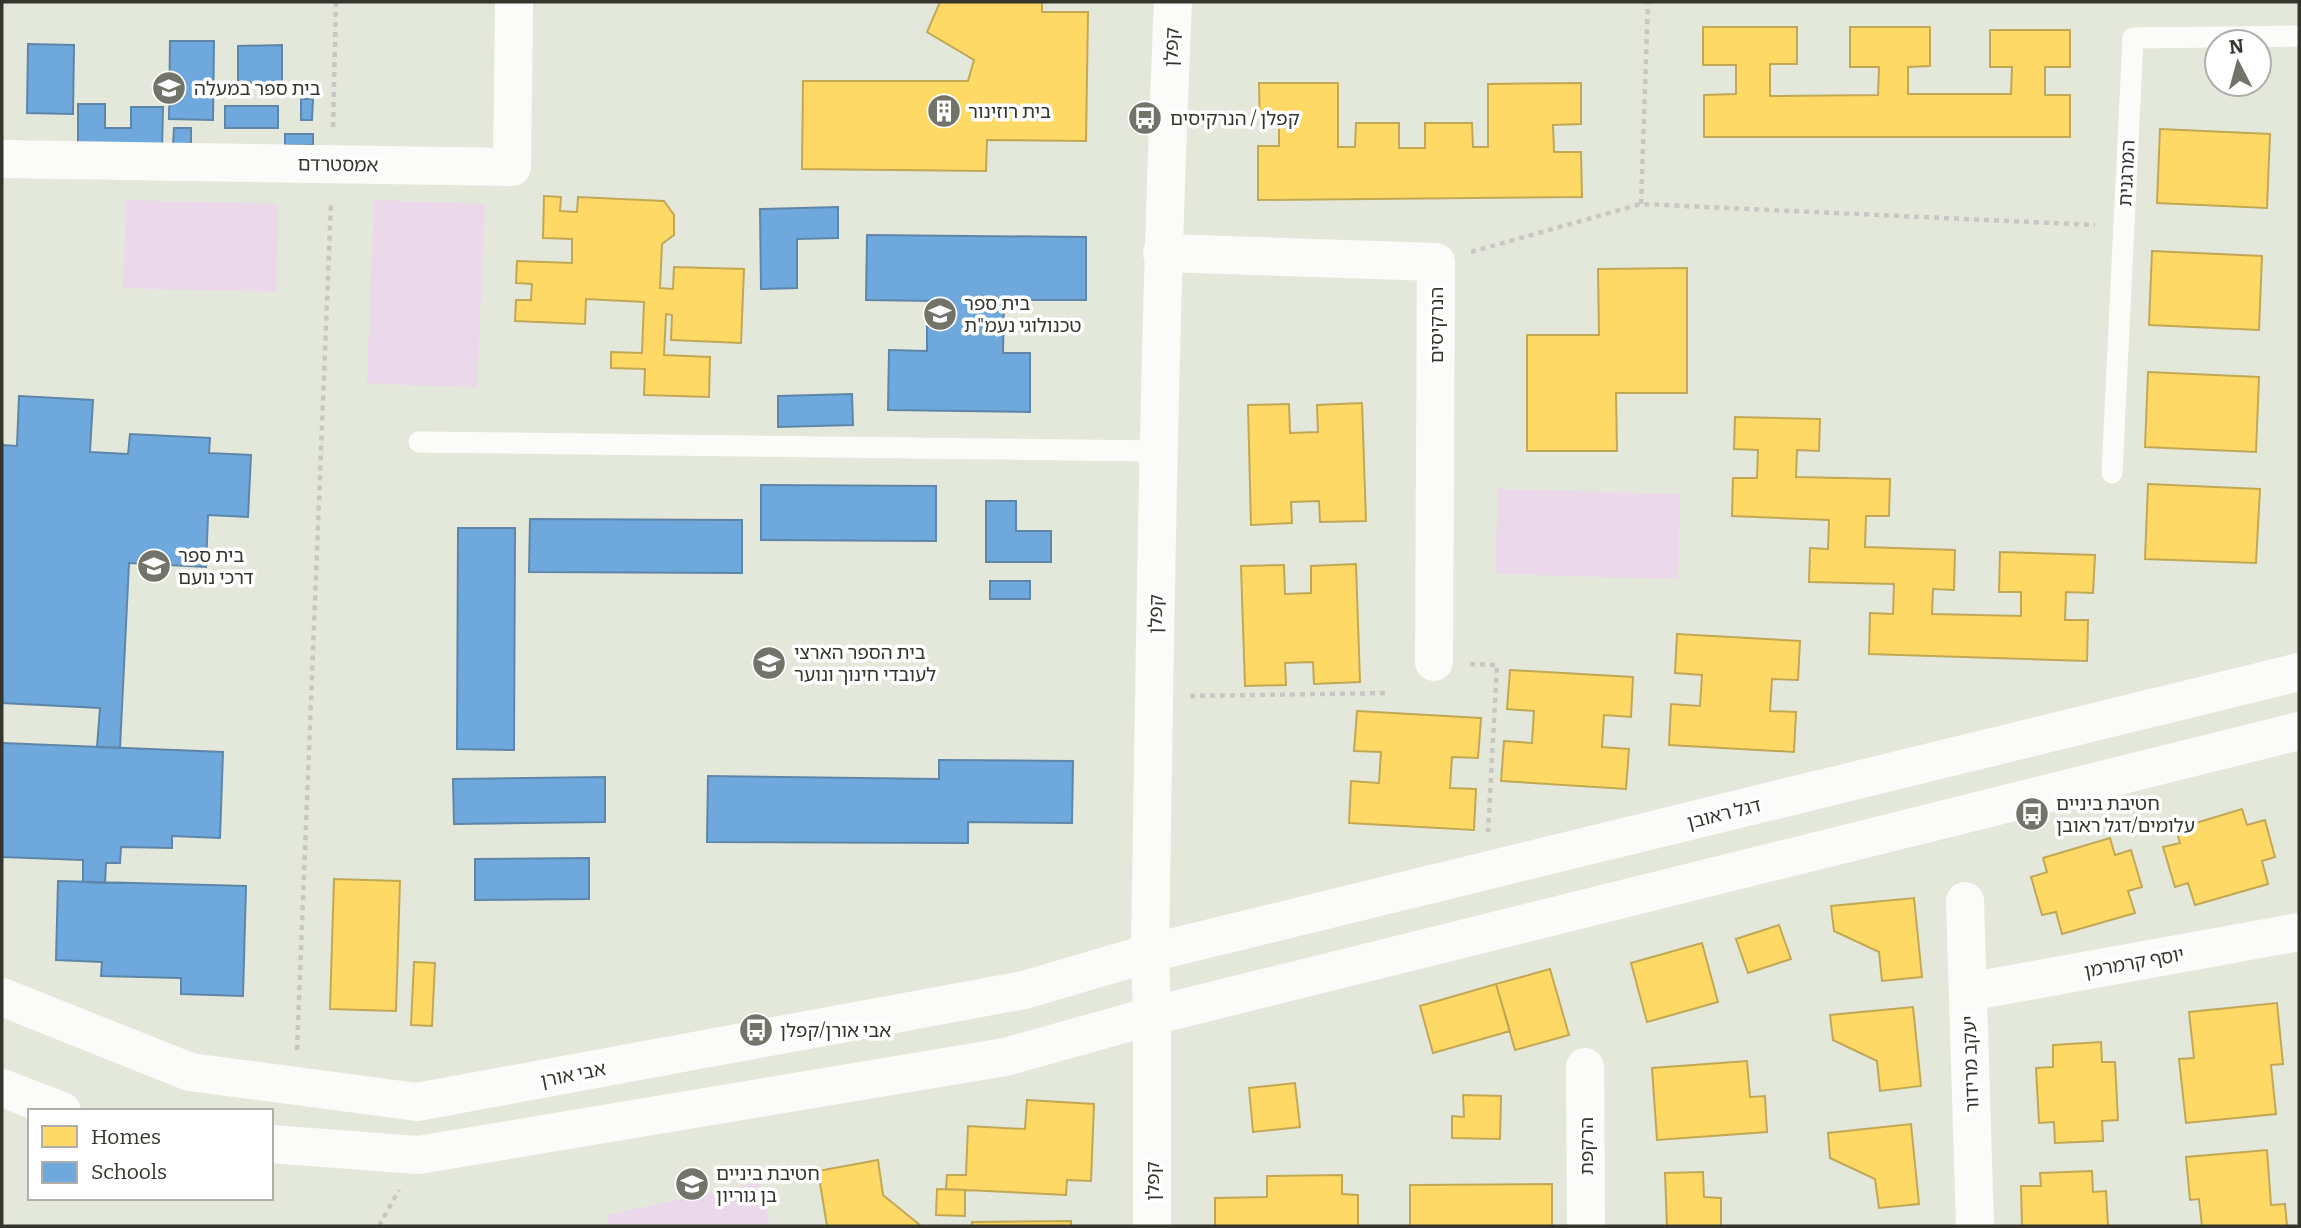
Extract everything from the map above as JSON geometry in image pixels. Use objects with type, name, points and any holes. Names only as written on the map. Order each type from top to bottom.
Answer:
[{"type":"street","name":"קפלן","points":[[1152,1226],[1153,1016],[1150,953],[1157,451],[1172,2]]},
{"type":"street","name":"אמסטרדם","points":[[2,159],[512,167],[514,6]]},
{"type":"street","name":"הנרקיסים","points":[[1162,253],[1436,262],[1434,662]]},
{"type":"street","name":"דגל ראובן","points":[[1150,953],[2299,672]]},
{"type":"street","points":[[273,1144],[418,1155],[1005,1057],[1153,1016],[2299,731]]},
{"type":"street","name":"יעקב מרידור","points":[[1965,901],[1975,1226]]},
{"type":"street","name":"יוסף קרמרמן","points":[[1968,992],[2299,932]]},
{"type":"street","name":"אבי אורן","points":[[2,997],[190,1072],[417,1102],[1024,990],[1150,953]]},
{"type":"street","name":"הרקפת","points":[[1585,1066],[1586,1226]]},
{"type":"street","points":[[2,1088],[57,1109]]},
{"type":"lane","name":"המרגנית","points":[[2112,473],[2133,38],[2299,36]]},
{"type":"lane","points":[[419,442],[1157,451]]},
{"type":"path","points":[[296,1086],[336,2]]},
{"type":"path","points":[[1641,204],[1648,2]]},
{"type":"path","points":[[1436,262],[1641,204],[2124,227]]},
{"type":"path","points":[[1486,871],[1497,665]]},
{"type":"path","points":[[1154,696],[1390,693]]},
{"type":"shaded area","points":[[126,200],[278,204],[276,292],[123,288]]},
{"type":"shaded area","points":[[374,200],[485,204],[477,388],[367,383]]},
{"type":"shaded area","points":[[1498,489],[1680,494],[1678,579],[1495,574]]},
{"type":"shaded area","points":[[761,1182],[770,1226],[609,1226],[607,1215]]},
{"type":"building: Homes","name":"בית רוזינור","points":[[940,2],[1042,2],[1042,12],[1088,12],[1086,141],[987,140],[986,171],[802,169],[803,81],[968,81],[974,60],[927,32]]},
{"type":"building: Homes","points":[[1703,27],[1797,27],[1797,64],[1770,64],[1770,96],[1878,95],[1879,67],[1850,67],[1850,27],[1930,27],[1930,66],[1908,67],[1908,94],[2011,94],[2012,67],[1990,67],[1990,30],[2070,30],[2070,67],[2045,67],[2045,95],[2070,95],[2070,137],[1704,137],[1704,95],[1736,94],[1736,65],[1703,65]]},
{"type":"building: Homes","points":[[1259,83],[1338,83],[1338,147],[1355,147],[1356,123],[1399,123],[1399,148],[1425,148],[1425,123],[1472,123],[1473,147],[1488,147],[1488,84],[1581,83],[1581,124],[1553,125],[1554,152],[1581,152],[1582,197],[1258,200],[1258,146],[1279,146],[1279,125],[1260,125]]},
{"type":"building: Homes","points":[[2160,129],[2270,134],[2267,208],[2157,203]]},
{"type":"building: Homes","points":[[544,196],[561,197],[560,211],[577,212],[578,197],[664,201],[674,215],[674,235],[662,244],[660,288],[673,289],[674,267],[744,269],[741,343],[671,340],[672,315],[666,314],[664,355],[710,357],[709,397],[644,395],[645,369],[611,368],[611,352],[642,353],[644,302],[586,299],[585,324],[515,321],[516,300],[531,300],[532,284],[516,283],[517,261],[572,263],[572,239],[543,238]]},
{"type":"building: Homes","points":[[2152,251],[2262,256],[2259,330],[2149,325]]},
{"type":"building: Homes","points":[[1687,268],[1687,393],[1616,393],[1617,451],[1527,451],[1527,335],[1599,335],[1598,269]]},
{"type":"building: Homes","points":[[2148,372],[2259,377],[2256,452],[2145,447]]},
{"type":"building: Homes","points":[[1362,403],[1366,521],[1320,522],[1319,501],[1291,502],[1292,523],[1251,525],[1248,405],[1289,404],[1290,433],[1318,432],[1317,405]]},
{"type":"building: Homes","points":[[1735,417],[1820,419],[1819,451],[1797,450],[1796,477],[1890,479],[1889,516],[1866,516],[1865,547],[1955,550],[1954,590],[1933,589],[1932,614],[2021,616],[2021,592],[1999,592],[2000,552],[2095,555],[2093,593],[2066,592],[2065,620],[2088,620],[2087,661],[1869,654],[1870,613],[1893,614],[1894,584],[1809,582],[1810,548],[1828,549],[1829,520],[1732,516],[1733,478],[1757,478],[1758,450],[1734,449]]},
{"type":"building: Homes","points":[[2148,484],[2260,489],[2256,563],[2145,559]]},
{"type":"building: Homes","points":[[1356,564],[1360,682],[1314,684],[1313,662],[1285,663],[1286,685],[1245,686],[1241,566],[1284,565],[1285,594],[1311,593],[1311,566]]},
{"type":"building: Homes","points":[[1677,634],[1800,641],[1798,680],[1772,679],[1770,711],[1796,712],[1794,752],[1669,745],[1671,704],[1700,706],[1702,675],[1675,673]]},
{"type":"building: Homes","points":[[1510,670],[1633,677],[1631,717],[1604,715],[1602,747],[1629,749],[1626,789],[1501,781],[1504,741],[1532,743],[1534,711],[1507,709]]},
{"type":"building: Homes","points":[[1357,711],[1481,718],[1478,758],[1452,757],[1450,788],[1476,789],[1474,830],[1349,823],[1351,781],[1379,783],[1381,752],[1354,751]]},
{"type":"building: Homes","points":[[2242,809],[2247,825],[2265,820],[2275,857],[2262,861],[2268,884],[2195,905],[2188,883],[2175,887],[2163,847],[2180,843],[2176,829]]},
{"type":"building: Homes","points":[[2110,838],[2115,855],[2131,850],[2142,887],[2128,891],[2135,913],[2062,934],[2056,912],[2042,915],[2031,877],[2047,872],[2043,858]]},
{"type":"building: Homes","points":[[334,879],[400,881],[396,1011],[330,1009]]},
{"type":"building: Homes","points":[[1914,898],[1922,977],[1882,981],[1879,952],[1834,931],[1831,906]]},
{"type":"building: Homes","points":[[1779,925],[1791,959],[1748,973],[1736,939]]},
{"type":"building: Homes","points":[[1702,943],[1718,1002],[1647,1022],[1631,963]]},
{"type":"building: Homes","points":[[414,962],[435,963],[432,1026],[411,1025]]},
{"type":"building: Homes","points":[[1550,969],[1569,1035],[1515,1050],[1496,984]]},
{"type":"building: Homes","points":[[1496,984],[1510,1031],[1433,1053],[1420,1006]]},
{"type":"building: Homes","points":[[2277,1003],[2283,1064],[2271,1065],[2276,1114],[2186,1123],[2179,1059],[2194,1058],[2189,1012]]},
{"type":"building: Homes","points":[[1913,1007],[1921,1086],[1880,1091],[1877,1061],[1833,1040],[1830,1015]]},
{"type":"building: Homes","points":[[2101,1042],[2102,1062],[2115,1062],[2118,1120],[2102,1121],[2103,1141],[2055,1143],[2054,1122],[2039,1123],[2036,1068],[2053,1067],[2053,1045]]},
{"type":"building: Homes","points":[[1747,1061],[1750,1097],[1765,1096],[1767,1132],[1657,1140],[1652,1068]]},
{"type":"building: Homes","points":[[1295,1083],[1300,1127],[1253,1132],[1249,1088]]},
{"type":"building: Homes","points":[[1463,1095],[1501,1096],[1500,1139],[1452,1138],[1452,1116],[1464,1117]]},
{"type":"building: Homes","points":[[1027,1100],[1094,1104],[1091,1181],[1067,1180],[1066,1195],[946,1189],[947,1175],[966,1175],[968,1126],[1025,1129]]},
{"type":"building: Homes","points":[[1911,1124],[1919,1204],[1879,1208],[1875,1179],[1830,1158],[1828,1133]]},
{"type":"building: Homes","points":[[2267,1150],[2271,1205],[2285,1204],[2287,1226],[2202,1226],[2199,1199],[2190,1200],[2186,1157]]},
{"type":"building: Homes","points":[[878,1160],[883,1195],[920,1225],[827,1226],[818,1171]]},
{"type":"building: Homes","points":[[2092,1171],[2093,1192],[2106,1191],[2108,1226],[2022,1226],[2021,1186],[2041,1186],[2040,1173]]},
{"type":"building: Homes","points":[[1703,1172],[1704,1197],[1721,1198],[1721,1226],[1667,1226],[1665,1173]]},
{"type":"building: Homes","points":[[1342,1175],[1342,1194],[1358,1195],[1358,1226],[1215,1226],[1215,1198],[1267,1197],[1267,1176]]},
{"type":"building: Homes","points":[[1552,1184],[1552,1226],[1410,1226],[1410,1185]]},
{"type":"building: Homes","points":[[937,1189],[965,1190],[965,1216],[936,1215]]},
{"type":"building: Homes","points":[[1071,1221],[1071,1226],[972,1226],[972,1222]]},
{"type":"building: Schools","points":[[170,41],[214,41],[213,120],[169,119]]},
{"type":"building: Schools","points":[[28,44],[74,45],[73,114],[27,113]]},
{"type":"building: Schools","points":[[282,45],[282,83],[238,83],[238,46]]},
{"type":"building: Schools","points":[[301,99],[313,99],[312,120],[301,120]]},
{"type":"building: Schools","points":[[78,104],[105,104],[105,128],[131,128],[131,107],[163,107],[162,149],[78,148]]},
{"type":"building: Schools","points":[[225,106],[278,106],[278,128],[225,128]]},
{"type":"building: Schools","points":[[174,128],[191,128],[191,145],[173,145]]},
{"type":"building: Schools","points":[[285,134],[313,134],[313,145],[285,145]]},
{"type":"building: Schools","points":[[838,207],[838,238],[797,239],[797,288],[761,289],[760,209]]},
{"type":"building: Schools","points":[[867,235],[1086,237],[1086,300],[1004,300],[1003,353],[1030,353],[1030,412],[888,410],[889,350],[927,351],[927,326],[937,327],[937,301],[866,300]]},
{"type":"building: Schools","points":[[852,394],[853,425],[778,427],[778,396]]},
{"type":"building: Schools","points":[[19,396],[93,400],[90,452],[128,454],[130,434],[210,438],[209,453],[251,455],[248,517],[208,515],[206,567],[129,563],[120,748],[97,747],[100,708],[2,703],[2,445],[17,446]]},
{"type":"building: Schools","points":[[761,485],[936,486],[936,541],[761,540]]},
{"type":"building: Schools","points":[[986,501],[1016,501],[1016,531],[1051,531],[1051,562],[986,562]]},
{"type":"building: Schools","points":[[530,519],[742,520],[742,573],[529,572]]},
{"type":"building: Schools","points":[[458,528],[515,528],[514,750],[457,749]]},
{"type":"building: Schools","points":[[990,581],[1030,581],[1030,599],[990,599]]},
{"type":"building: Schools","points":[[2,743],[223,752],[220,838],[172,836],[172,848],[121,847],[120,863],[106,863],[105,883],[83,882],[83,860],[2,857]]},
{"type":"building: Schools","points":[[939,760],[1073,761],[1072,823],[968,822],[968,843],[707,842],[708,776],[939,779]]},
{"type":"building: Schools","points":[[605,777],[605,822],[454,824],[453,779]]},
{"type":"building: Schools","points":[[589,858],[589,899],[475,900],[475,859]]},
{"type":"building: Schools","points":[[58,881],[246,886],[243,996],[181,994],[181,978],[101,976],[102,962],[56,960]]},
{"type":"place","name":"בית ספר במעלה","points":[[169,88]]},
{"type":"place","name":"בית רוזינור","points":[[944,111]]},
{"type":"place","name":"קפלן / הנרקיסים","points":[[1145,118]]},
{"type":"place","name":"בית ספר טכנולוגי נעמ\"ת","points":[[940,314]]},
{"type":"place","name":"בית ספר דרכי נועם","points":[[154,566]]},
{"type":"place","name":"בית הספר הארצי לעובדי חינוך ונוער","points":[[769,663]]},
{"type":"place","name":"חטיבת ביניים עלומים/דגל ראובן","points":[[2032,814]]},
{"type":"place","name":"אבי אורן/קפלן","points":[[756,1030]]},
{"type":"place","name":"חטיבת ביניים בן גוריון","points":[[692,1184]]}]
